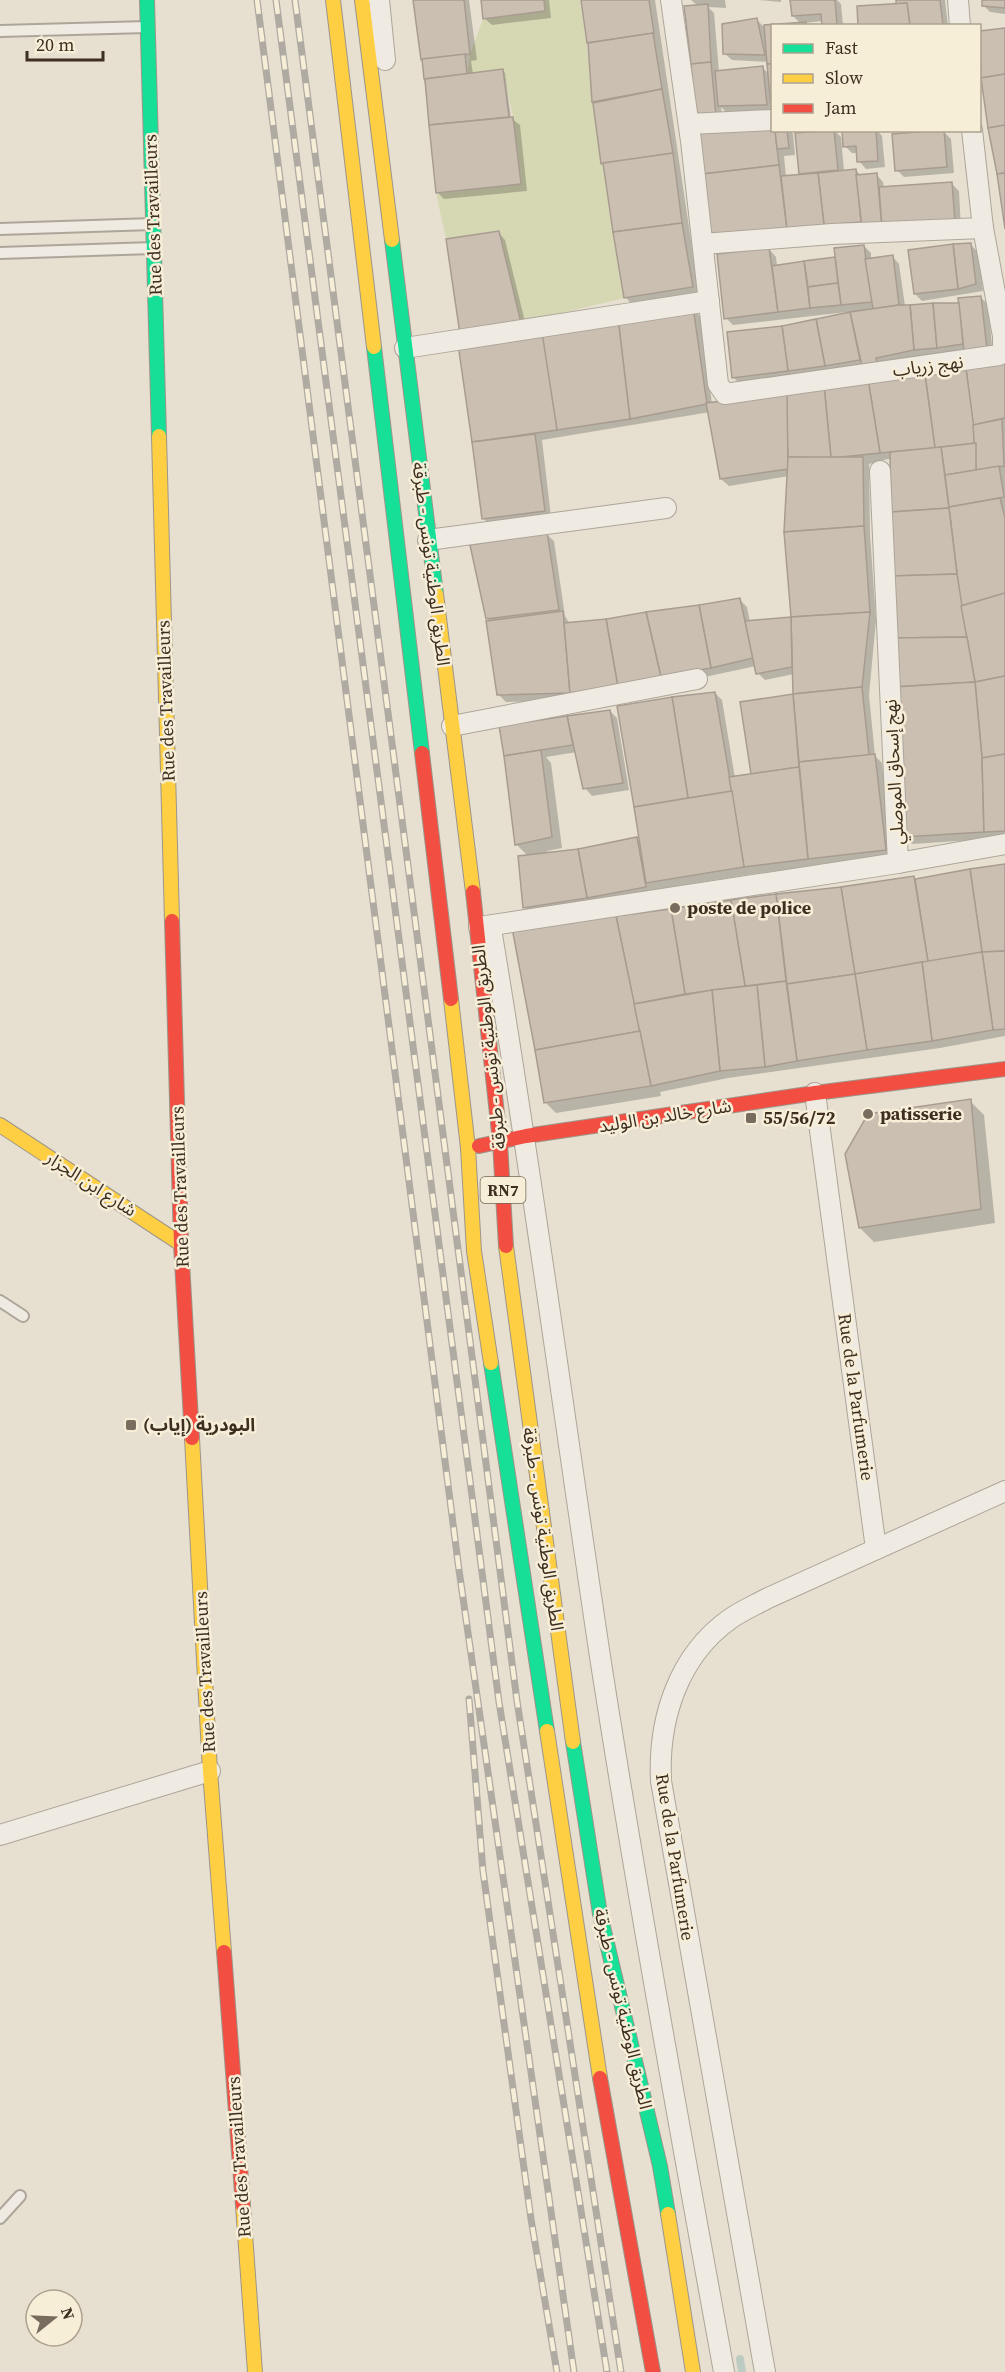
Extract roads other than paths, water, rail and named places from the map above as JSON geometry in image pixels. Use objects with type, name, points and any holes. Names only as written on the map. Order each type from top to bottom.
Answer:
[{"type":"main road","name":"Rue des Travailleurs","points":[[147,0],[182,1244],[210,1771],[255,2372]]},
{"type":"main road","name":"الطريق الوطنية تونس - طبرقة","points":[[333,0],[468,1148],[474,1251],[566,1871],[619,2199],[653,2372]]},
{"type":"main road","points":[[362,0],[408,347]]},
{"type":"main road","name":"الطريق الوطنية تونس - طبرقة","points":[[484,927],[507,1255],[565,1692],[600,1914],[660,2166],[693,2372]]},
{"type":"main road","name":"شارع خالد بن الوليد","points":[[468,1148],[526,1136],[815,1093],[1005,1069]]},
{"type":"main road","name":"شارع ابن الجزار","points":[[0,1125],[182,1244]]},
{"type":"street","points":[[379,0],[408,347],[484,927],[526,1136],[603,1674],[724,2372]]},
{"type":"street","points":[[408,347],[709,301],[689,124],[671,0]]},
{"type":"street","points":[[958,0],[960,24]]},
{"type":"street","points":[[689,124],[771,120]]},
{"type":"street","name":"نهج زرياب","points":[[709,301],[718,384],[722,392],[733,394],[843,376],[999,355],[1003,350],[1004,336],[997,261],[983,228],[972,132]]},
{"type":"street","points":[[703,244],[832,234],[983,228]]},
{"type":"street","name":"نهج إسحاق الموصلي","points":[[484,927],[898,863],[880,471]]},
{"type":"street","points":[[433,540],[666,507]]},
{"type":"street","points":[[458,725],[697,680]]},
{"type":"street","points":[[898,863],[1005,844]]},
{"type":"street","name":"Rue de la Parfumerie","points":[[765,2372],[661,1781],[662,1734],[666,1712],[686,1668],[710,1635],[731,1618],[766,1599],[876,1549],[815,1093]]},
{"type":"street","points":[[876,1549],[1005,1491]]},
{"type":"street","points":[[0,1835],[210,1771]]},
{"type":"lane","points":[[0,31],[147,27]]},
{"type":"lane","points":[[0,229],[153,224]]},
{"type":"lane","points":[[0,253],[154,248]]},
{"type":"lane","points":[[0,1301],[23,1316]]},
{"type":"lane","points":[[0,2217],[20,2196]]},
{"type":"waterway","points":[[740,2359],[742,2372]]},
{"type":"railway","points":[[257,0],[459,1570],[574,2372]]},
{"type":"railway","points":[[276,0],[499,1702],[607,2372]]},
{"type":"railway","points":[[295,0],[517,1701],[621,2372]]},
{"type":"railway","points":[[469,1699],[483,1871],[531,2219],[557,2372]]},
{"type":"place","name":"poste de police","points":[[675,908]]},
{"type":"place","name":"patisserie","points":[[868,1114]]},
{"type":"place","name":"55/56/72","points":[[751,1118]]},
{"type":"place","name":"البودرية (إياب)","points":[[131,1425]]}]
